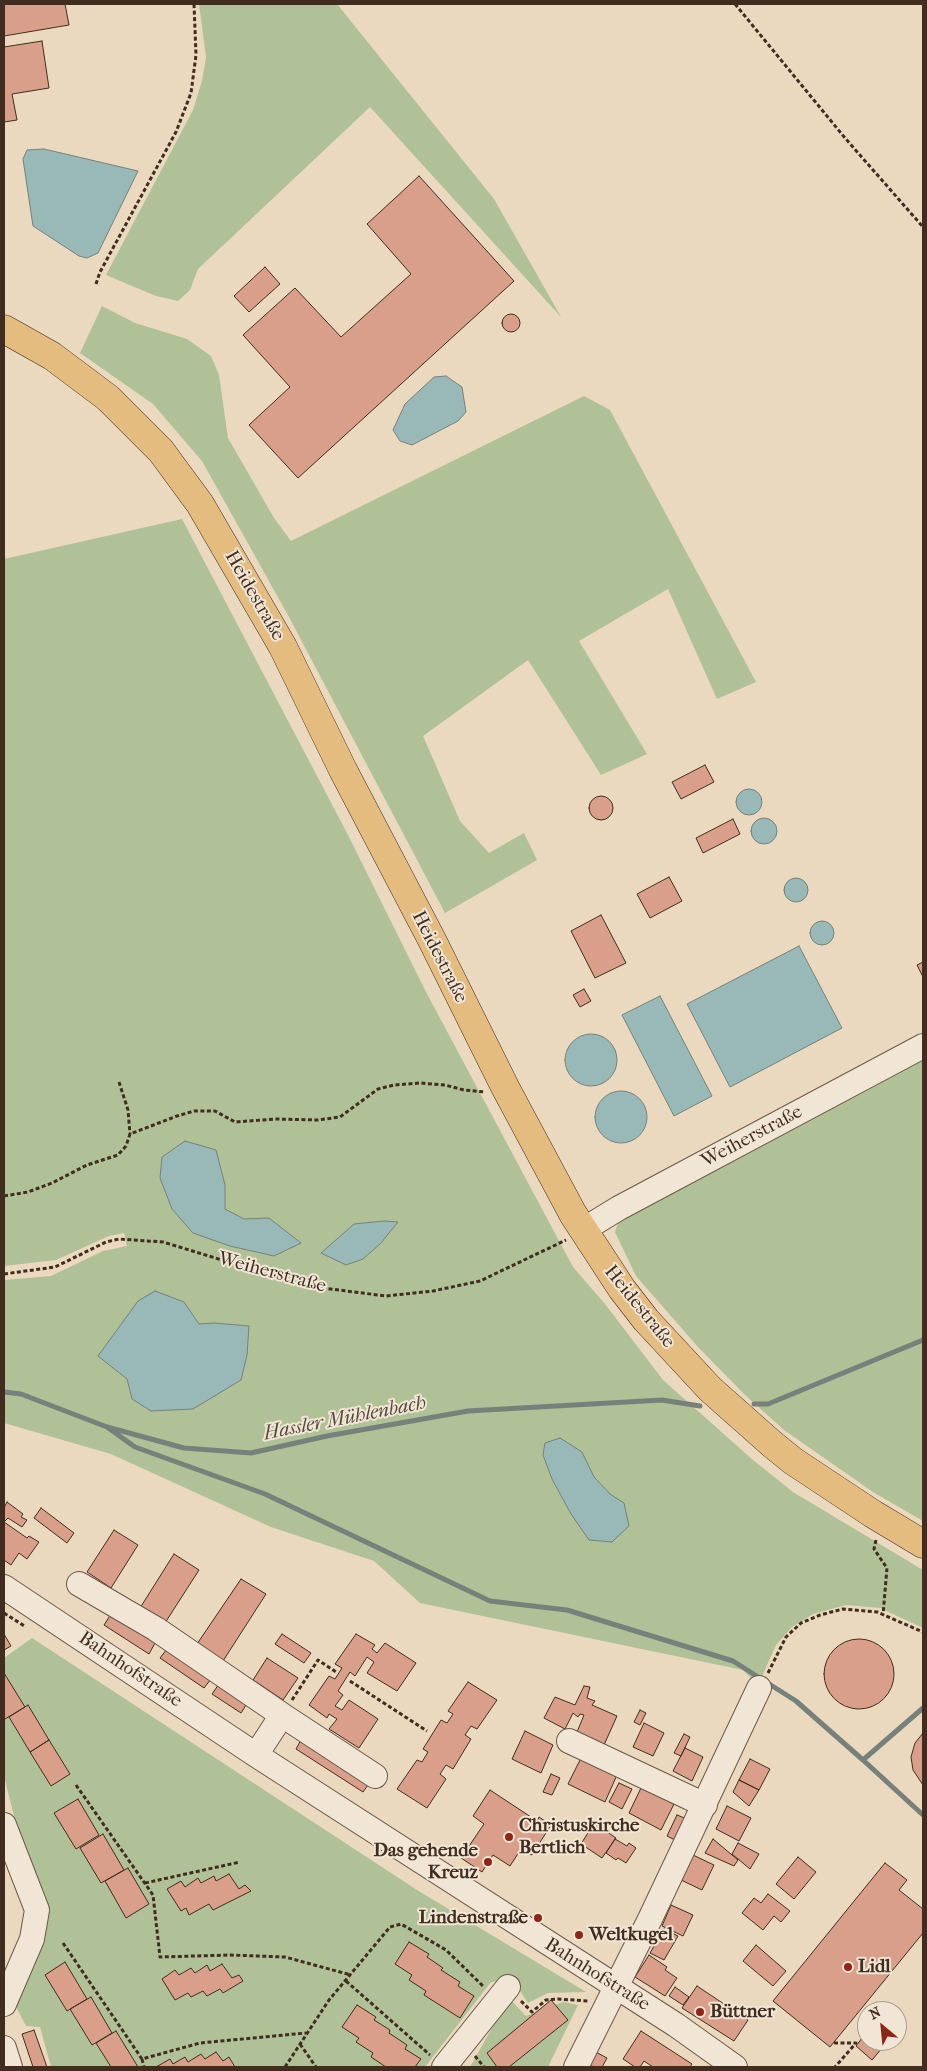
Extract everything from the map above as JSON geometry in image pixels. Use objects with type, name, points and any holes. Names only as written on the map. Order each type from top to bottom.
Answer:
[{"type":"main road","name":"Heidestraße","points":[[4,330],[52,356],[108,398],[161,450],[200,504],[283,647],[343,770],[505,1087],[576,1234],[600,1257],[646,1320],[710,1389],[793,1461],[880,1519],[923,1544]]},
{"type":"street","name":"Weiherstraße","points":[[576,1234],[628,1203],[923,1046]]},
{"type":"street","points":[[79,1584],[156,1629],[375,1776]]},
{"type":"street","name":"Bahnhofstraße","points":[[4,1587],[256,1755],[676,2025],[735,2067]]},
{"type":"street","points":[[576,2067],[705,1805],[764,1680]]},
{"type":"street","points":[[256,1755],[282,1715]]},
{"type":"street","points":[[569,1741],[705,1805]]},
{"type":"street","points":[[4,1825],[37,1910],[32,1939],[4,2004]]},
{"type":"street","points":[[444,2067],[508,1987]]},
{"type":"street","points":[[4,2048],[10,2067]]},
{"type":"path","points":[[96,284],[100,272],[176,132],[191,93],[196,55],[194,4]]},
{"type":"path","points":[[735,4],[844,138],[923,226]]},
{"type":"path","points":[[4,1196],[28,1192],[52,1183],[87,1165],[118,1155],[126,1146],[130,1134],[128,1110],[119,1082]]},
{"type":"path","points":[[130,1134],[194,1111],[214,1111],[234,1122],[274,1118],[318,1120],[340,1117],[378,1089],[394,1084],[420,1083],[445,1085],[482,1093],[505,1087]]},
{"type":"path","name":"Weiherstraße","points":[[4,1274],[55,1267],[106,1242],[118,1240],[163,1242],[307,1286],[386,1296],[433,1291],[480,1281],[576,1234]]},
{"type":"path","points":[[880,1519],[874,1549],[887,1568],[883,1615]]},
{"type":"path","points":[[764,1680],[786,1637],[801,1624],[820,1615],[843,1609],[860,1610],[883,1615],[923,1632]]},
{"type":"path","points":[[282,1715],[318,1660],[336,1672]]},
{"type":"path","points":[[350,1681],[427,1731]]},
{"type":"path","points":[[76,1785],[154,1895],[160,1957],[230,1955],[285,1957],[350,1975]]},
{"type":"path","points":[[145,1883],[240,1862]]},
{"type":"path","points":[[285,2067],[330,2000],[350,1975],[390,1927],[401,1924],[446,1950],[486,1988],[508,1987],[532,2012],[546,2000],[594,2001]]},
{"type":"path","points":[[63,1943],[142,2059],[144,2067]]},
{"type":"path","points":[[346,1980],[444,2067]]},
{"type":"path","points":[[142,2059],[200,2043],[307,2033]]},
{"type":"path","points":[[834,2043],[856,2043],[835,2067]]},
{"type":"path","points":[[300,2044],[316,2067]]},
{"type":"green space","points":[[199,4],[337,4],[494,199],[561,317],[370,107],[198,269],[190,290],[178,301],[156,296],[106,275],[193,110],[202,81],[206,57]]},
{"type":"green space","points":[[102,306],[135,323],[187,339],[211,356],[219,375],[228,438],[274,518],[291,541],[584,396],[610,410],[756,682],[717,699],[668,589],[579,641],[647,754],[601,775],[528,660],[423,736],[460,821],[489,853],[524,833],[537,860],[445,913],[289,617],[202,461],[153,404],[80,353]]},
{"type":"green space","points":[[182,519],[348,835],[426,992],[573,1267],[605,1304],[663,1380],[753,1460],[793,1492],[923,1570],[923,1628],[880,1608],[846,1605],[813,1614],[792,1627],[776,1645],[758,1685],[743,1670],[420,1603],[374,1561],[271,1527],[111,1454],[4,1423],[4,1280],[51,1276],[103,1251],[127,1246],[124,1233],[109,1236],[56,1260],[4,1266],[4,559]]},
{"type":"green space","points":[[923,1054],[923,1521],[873,1492],[784,1430],[745,1395],[698,1347],[636,1276],[615,1232],[621,1214]]},
{"type":"green space","points":[[32,1638],[417,1890],[586,1992],[548,1993],[528,2003],[513,1980],[491,1982],[425,2067],[51,2067],[40,2027],[26,2026],[16,2007],[41,1950],[49,1917],[16,1824],[4,1776],[4,1658]]},
{"type":"green space","points":[[509,1998],[526,2016],[563,2002],[578,2005],[548,2067],[470,2067]]},
{"type":"water","points":[[44,149],[138,171],[98,253],[87,258],[79,256],[33,226],[23,159],[27,150]]},
{"type":"water","points":[[446,376],[462,387],[466,412],[458,421],[412,445],[400,441],[393,430],[405,404],[434,377]]},
{"type":"water","points":[[749,789],[758,793],[762,802],[758,811],[749,815],[740,811],[736,802],[740,793]]},
{"type":"water","points":[[764,818],[773,822],[777,831],[773,840],[764,844],[755,840],[751,831],[755,822]]},
{"type":"water","points":[[796,878],[805,881],[808,890],[805,899],[796,902],[787,899],[784,890],[787,881]]},
{"type":"water","points":[[822,921],[831,924],[834,933],[831,942],[822,945],[813,942],[810,933],[813,924]]},
{"type":"water","points":[[799,946],[842,1028],[730,1087],[687,1004]]},
{"type":"water","points":[[660,996],[712,1096],[674,1116],[622,1015]]},
{"type":"water","points":[[591,1034],[601,1036],[609,1042],[615,1050],[617,1060],[615,1070],[609,1078],[601,1084],[591,1086],[581,1084],[573,1078],[567,1070],[565,1060],[567,1050],[573,1042],[581,1036]]},
{"type":"water","points":[[621,1091],[631,1093],[639,1099],[645,1107],[647,1117],[645,1127],[639,1135],[631,1141],[621,1143],[611,1141],[603,1135],[597,1127],[595,1117],[597,1107],[603,1099],[611,1093]]},
{"type":"water","points":[[185,1141],[216,1150],[225,1185],[225,1209],[244,1219],[269,1218],[301,1243],[274,1256],[230,1246],[193,1233],[172,1209],[160,1178],[162,1157]]},
{"type":"water","points":[[384,1221],[398,1222],[381,1243],[363,1259],[346,1265],[321,1253],[354,1224]]},
{"type":"water","points":[[155,1291],[184,1302],[199,1324],[214,1323],[249,1326],[247,1355],[241,1380],[193,1409],[151,1411],[132,1399],[127,1379],[98,1356],[138,1301]]},
{"type":"water","points":[[560,1438],[582,1452],[594,1477],[610,1494],[624,1503],[629,1526],[612,1542],[589,1540],[571,1514],[552,1479],[543,1455],[545,1443]]},
{"type":"building","points":[[4,4],[65,4],[69,25],[4,36]]},
{"type":"building","points":[[42,41],[49,88],[12,94],[17,120],[4,122],[4,47]]},
{"type":"building","points":[[419,176],[514,281],[298,478],[249,425],[290,387],[243,335],[295,288],[341,337],[411,274],[367,224]]},
{"type":"building","points":[[265,267],[280,284],[249,312],[234,296]]},
{"type":"building","points":[[507,314],[515,314],[520,319],[518,330],[507,332],[502,327],[502,319]]},
{"type":"building","points":[[705,765],[714,782],[681,799],[672,782]]},
{"type":"building","points":[[601,796],[610,799],[613,808],[610,817],[601,820],[592,817],[589,808],[592,799]]},
{"type":"building","points":[[733,819],[740,834],[703,853],[696,838]]},
{"type":"building","points":[[669,877],[682,901],[650,918],[637,894]]},
{"type":"building","points":[[601,915],[626,963],[595,978],[571,931]]},
{"type":"building","points":[[923,962],[923,977],[917,965]]},
{"type":"building","points":[[584,989],[591,1001],[580,1007],[573,995]]},
{"type":"building","points":[[7,1502],[23,1514],[21,1517],[27,1520],[22,1527],[8,1518],[4,1522],[4,1508]]},
{"type":"building","points":[[41,1508],[74,1533],[67,1543],[34,1518]]},
{"type":"building","points":[[4,1522],[27,1538],[29,1536],[39,1542],[27,1559],[19,1553],[11,1565],[4,1560]]},
{"type":"building","points":[[114,1530],[138,1545],[111,1588],[87,1572]]},
{"type":"building","points":[[174,1554],[199,1570],[165,1623],[140,1608]]},
{"type":"building","points":[[241,1579],[266,1594],[223,1661],[197,1644]]},
{"type":"building","points":[[111,1614],[155,1643],[149,1654],[104,1625]]},
{"type":"building","points":[[4,1634],[11,1646],[4,1650]]},
{"type":"building","points":[[282,1634],[311,1653],[304,1663],[275,1644]]},
{"type":"building","points":[[356,1634],[375,1645],[372,1649],[377,1653],[385,1643],[416,1663],[397,1691],[367,1673],[374,1662],[367,1657],[355,1676],[350,1672],[338,1691],[343,1695],[335,1706],[342,1710],[349,1700],[378,1719],[359,1748],[329,1729],[337,1719],[329,1714],[327,1718],[309,1705],[329,1676],[335,1679],[342,1668],[335,1664]]},
{"type":"building","points":[[859,1639],[878,1645],[888,1655],[894,1674],[888,1693],[878,1703],[859,1709],[840,1703],[830,1693],[824,1674],[830,1655],[840,1645]]},
{"type":"building","points":[[167,1649],[211,1679],[204,1688],[160,1658]]},
{"type":"building","points":[[267,1658],[298,1678],[283,1700],[253,1680]]},
{"type":"building","points":[[4,1673],[25,1707],[5,1719],[4,1716]]},
{"type":"building","points":[[468,1682],[497,1700],[477,1729],[471,1726],[465,1735],[471,1739],[453,1769],[446,1765],[440,1774],[446,1779],[427,1808],[397,1789],[417,1760],[422,1762],[428,1752],[423,1749],[441,1720],[447,1723],[453,1714],[448,1711]]},
{"type":"building","points":[[219,1684],[248,1702],[241,1713],[212,1694]]},
{"type":"building","points":[[584,1686],[590,1687],[587,1698],[595,1701],[592,1705],[617,1716],[604,1745],[577,1732],[584,1715],[580,1714],[578,1717],[573,1713],[565,1729],[544,1718],[555,1697],[575,1705]]},
{"type":"building","points":[[28,1705],[49,1740],[30,1752],[9,1717]]},
{"type":"building","points":[[640,1710],[646,1713],[640,1725],[634,1722]]},
{"type":"building","points":[[644,1723],[664,1733],[653,1756],[633,1747]]},
{"type":"building","points":[[525,1731],[553,1745],[541,1773],[512,1759]]},
{"type":"building","points":[[923,1733],[923,1785],[913,1770],[911,1757],[915,1743]]},
{"type":"building","points":[[684,1734],[690,1737],[681,1756],[674,1753]]},
{"type":"building","points":[[302,1738],[370,1782],[363,1792],[296,1749]]},
{"type":"building","points":[[49,1740],[70,1774],[51,1786],[30,1752]]},
{"type":"building","points":[[685,1748],[703,1757],[692,1781],[673,1771]]},
{"type":"building","points":[[581,1758],[617,1775],[605,1802],[568,1784]]},
{"type":"building","points":[[750,1759],[770,1769],[759,1790],[739,1780]]},
{"type":"building","points":[[551,1774],[560,1778],[552,1795],[543,1792]]},
{"type":"building","points":[[739,1780],[759,1790],[749,1806],[733,1792]]},
{"type":"building","points":[[619,1783],[632,1789],[622,1809],[609,1802]]},
{"type":"building","points":[[641,1788],[674,1804],[661,1830],[629,1813]]},
{"type":"building","name":"Christuskirche Bertlich","points":[[490,1790],[537,1821],[539,1817],[551,1825],[532,1855],[521,1849],[510,1866],[493,1855],[482,1872],[461,1858],[484,1824],[473,1816]]},
{"type":"building","points":[[78,1799],[99,1835],[76,1849],[54,1813]]},
{"type":"building","points":[[727,1806],[751,1818],[739,1841],[716,1829]]},
{"type":"building","points":[[677,1815],[687,1819],[677,1841],[667,1836]]},
{"type":"building","points":[[594,1823],[616,1838],[602,1858],[581,1844]]},
{"type":"building","points":[[103,1834],[124,1870],[101,1883],[80,1848]]},
{"type":"building","points":[[615,1839],[627,1846],[629,1843],[636,1848],[626,1863],[618,1858],[616,1860],[606,1853]]},
{"type":"building","points":[[713,1839],[738,1860],[734,1866],[705,1853]]},
{"type":"building","points":[[738,1843],[759,1854],[750,1869],[732,1854]]},
{"type":"building","points":[[693,1855],[714,1865],[702,1890],[681,1880]]},
{"type":"building","points":[[798,1857],[816,1872],[794,1899],[776,1884]]},
{"type":"building","name":"Lidl","points":[[885,1863],[907,1880],[899,1890],[923,1909],[923,1933],[868,2001],[857,2001],[857,2014],[830,2047],[773,2001]]},
{"type":"building","points":[[128,1868],[149,1904],[126,1918],[105,1881]]},
{"type":"building","points":[[229,1874],[239,1889],[245,1885],[251,1891],[213,1910],[209,1904],[189,1915],[186,1908],[181,1911],[167,1889],[181,1881],[185,1887],[198,1878],[201,1883],[214,1876],[216,1881]]},
{"type":"building","points":[[768,1894],[790,1911],[781,1922],[774,1916],[763,1930],[742,1913],[754,1898],[761,1903]]},
{"type":"building","points":[[671,1905],[693,1915],[683,1936],[662,1926]]},
{"type":"building","points":[[664,1929],[678,1936],[664,1960],[650,1953]]},
{"type":"building","points":[[409,1942],[429,1954],[427,1957],[443,1968],[441,1970],[460,1982],[458,1986],[474,1996],[460,2018],[424,1995],[426,1991],[409,1980],[412,1975],[395,1964]]},
{"type":"building","points":[[756,1945],[786,1971],[773,1986],[743,1961]]},
{"type":"building","points":[[649,1955],[667,1967],[665,1970],[677,1978],[665,1996],[635,1977]]},
{"type":"building","points":[[65,1962],[87,1999],[67,2011],[45,1975]]},
{"type":"building","points":[[222,1964],[232,1978],[239,1975],[243,1981],[223,1993],[220,1989],[207,1996],[203,1991],[191,1997],[188,1993],[175,2000],[162,1979],[175,1970],[179,1975],[191,1968],[195,1973],[207,1965],[210,1971]]},
{"type":"building","points":[[697,1986],[748,2020],[734,2041],[682,2008]]},
{"type":"building","points":[[675,1987],[689,1997],[683,2005],[669,1996]]},
{"type":"building","points":[[91,1997],[112,2033],[92,2045],[70,2009]]},
{"type":"building","points":[[551,2000],[568,2020],[509,2067],[497,2067],[487,2053]]},
{"type":"building","points":[[357,2005],[376,2017],[374,2020],[390,2030],[389,2033],[407,2045],[405,2049],[421,2059],[415,2067],[386,2067],[371,2057],[373,2053],[356,2042],[359,2038],[342,2027]]},
{"type":"building","points":[[34,2030],[47,2067],[33,2067],[22,2034]]},
{"type":"building","points":[[116,2031],[138,2067],[111,2067],[96,2043]]},
{"type":"building","points":[[641,2031],[692,2064],[690,2067],[653,2067],[644,2061],[640,2067],[635,2067],[623,2059]]},
{"type":"building","points":[[594,2051],[607,2058],[602,2067],[587,2066]]},
{"type":"building","points":[[862,2051],[880,2051],[872,2060]]},
{"type":"building","points":[[216,2052],[223,2061],[229,2057],[235,2067],[156,2067],[170,2059],[173,2064],[185,2057],[188,2062],[201,2054],[205,2059]]},
{"type":"waterway","name":"Hassler Mühlenbach","points":[[754,1404],[768,1404],[923,1340]]},
{"type":"waterway","name":"Hassler Mühlenbach","points":[[4,1392],[21,1394],[107,1427],[184,1448],[251,1453],[327,1436],[468,1411],[662,1400],[700,1406]]},
{"type":"waterway","points":[[107,1427],[135,1447],[265,1494],[490,1601],[567,1610],[733,1661],[796,1701],[863,1760],[923,1708]]},
{"type":"waterway","points":[[863,1760],[923,1815]]},
{"type":"place","name":"Christuskirche Bertlich","points":[[509,1837]]},
{"type":"place","name":"Das gehende Kreuz","points":[[488,1862]]},
{"type":"place","name":"Lindenstraße","points":[[538,1918]]},
{"type":"place","name":"Weltkugel","points":[[579,1935]]},
{"type":"place","name":"Lidl","points":[[848,1967]]},
{"type":"place","name":"Büttner","points":[[700,2012]]}]
